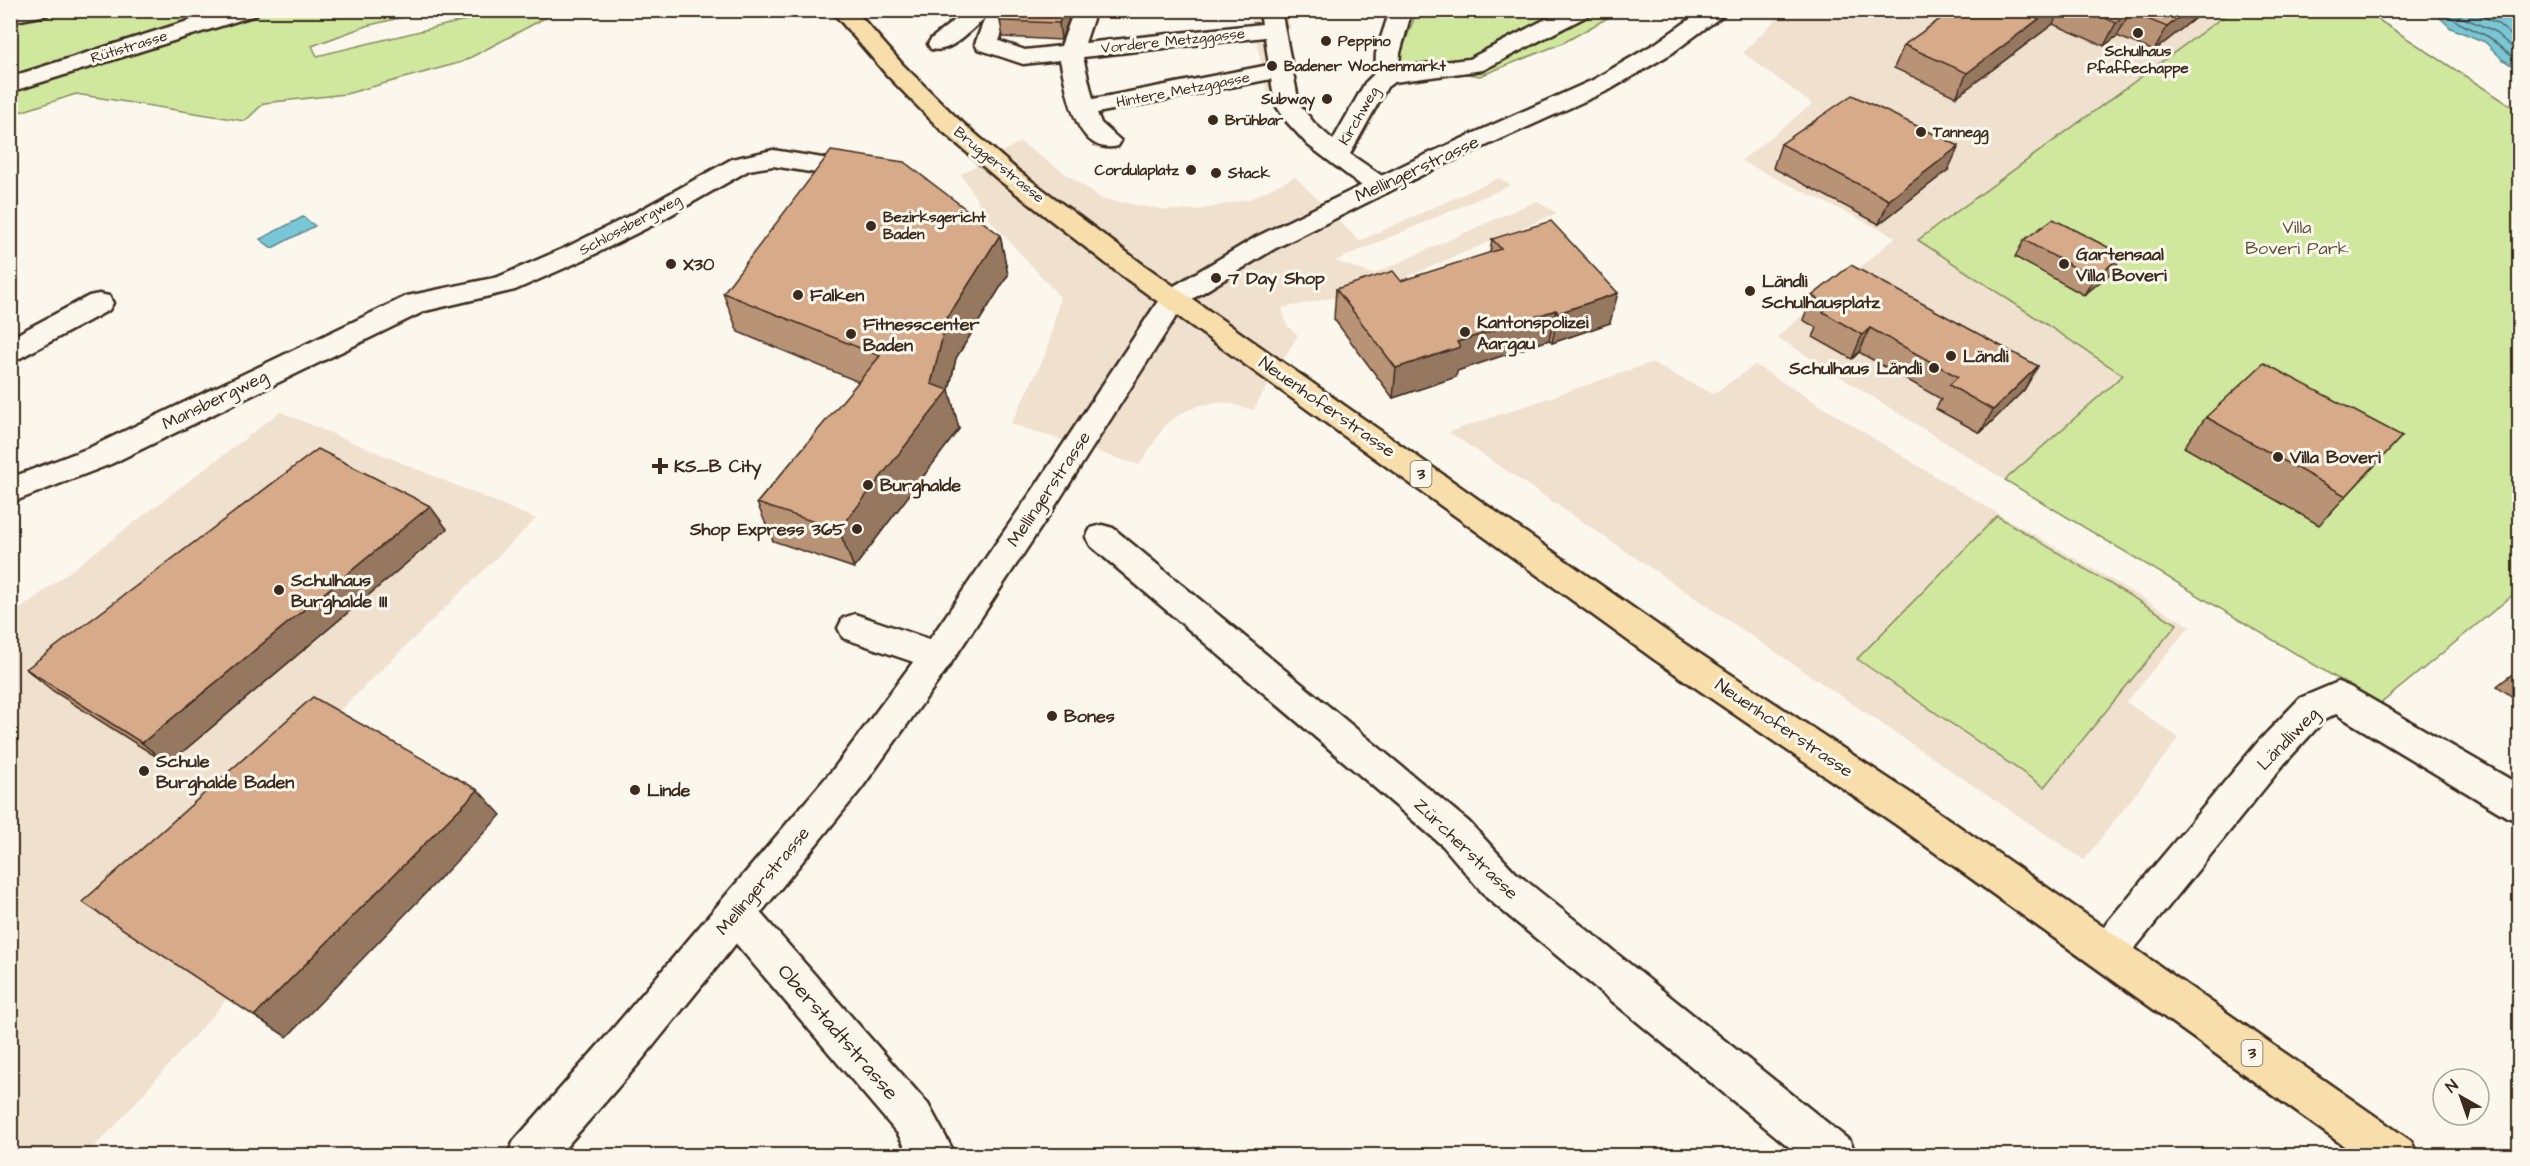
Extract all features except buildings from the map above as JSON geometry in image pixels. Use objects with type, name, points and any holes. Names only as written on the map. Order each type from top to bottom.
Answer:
[{"type":"main road","name":"Bruggerstrasse","points":[[842,10],[895,70],[948,123],[1008,175],[1131,269],[1174,298]]},
{"type":"main road","name":"Neuenhoferstrasse","points":[[1174,298],[1667,650],[1901,807],[2396,1155]]},
{"type":"street","points":[[10,15],[39,10]]},
{"type":"street","name":"Rütistrasse","points":[[10,85],[248,10]]},
{"type":"street","points":[[939,44],[981,10]]},
{"type":"street","points":[[999,10],[986,44],[1023,57],[1070,52]]},
{"type":"street","points":[[1085,10],[1070,52],[1083,108],[1090,126],[1109,141]]},
{"type":"street","name":"Kirchweg","points":[[1337,155],[1377,83],[1387,76],[1388,53],[1401,10]]},
{"type":"street","points":[[1387,76],[1474,65],[1581,10]]},
{"type":"street","name":"Mellingerstrasse","points":[[529,1155],[614,1060],[848,778],[937,656],[1048,492],[1174,298],[1265,243],[1379,186],[1601,85],[1664,48],[1719,10]]},
{"type":"street","points":[[1273,20],[1287,104],[1291,111],[1337,155],[1379,186]]},
{"type":"street","name":"Vordere Metzggasse","points":[[1070,52],[1273,20]]},
{"type":"street","name":"Hintere Metzggasse","points":[[1083,108],[1282,70]]},
{"type":"street","name":"Schlossbergweg","points":[[417,303],[505,284],[576,253],[644,219],[741,164],[773,158],[841,169]]},
{"type":"street","points":[[10,351],[99,303]]},
{"type":"street","name":"Mansbergweg","points":[[10,491],[100,456],[417,303]]},
{"type":"street","name":"Zürcherstrasse","points":[[1102,537],[1456,834],[1502,885],[1835,1155]]},
{"type":"street","points":[[855,628],[937,656]]},
{"type":"street","name":"Ländliweg","points":[[2108,951],[2271,753],[2312,709],[2338,697],[2520,805]]},
{"type":"street","name":"Oberstadtstrasse","points":[[736,914],[913,1119],[934,1155]]},
{"type":"shaded area","name":"Badener Wochenmarkt","points":[[1250,11],[1284,11],[1291,28],[1274,31],[1288,102],[1270,105]]},
{"type":"shaded area","name":"Tannegg","points":[[1784,11],[2231,11],[1919,240],[2123,375],[2005,480],[1777,337],[1896,237],[1741,161],[1812,104],[1743,53]]},
{"type":"shaded area","points":[[1020,142],[1102,199],[1166,210],[1199,210],[1249,199],[1295,177],[1359,241],[1499,178],[1511,185],[1335,261],[1373,274],[1536,201],[1557,213],[1381,288],[1282,308],[1287,326],[1298,335],[1253,410],[1224,402],[1200,405],[1184,412],[1166,424],[1139,465],[1011,424],[1047,351],[1060,297],[988,218],[961,174]]},
{"type":"shaded area","points":[[1651,363],[1713,394],[1755,365],[1951,486],[2190,626],[2126,702],[2179,738],[2084,860],[1449,432]]},
{"type":"shaded area","name":"Schule Burghalde Baden","points":[[280,412],[536,519],[119,926],[228,998],[112,1129],[85,1155],[11,1156],[11,616]]},
{"type":"green space","points":[[72,10],[428,11],[366,26],[312,46],[317,56],[503,11],[558,11],[462,62],[346,94],[264,103],[245,121],[76,94],[11,115],[11,22]]},
{"type":"green space","points":[[1417,11],[1620,11],[1563,43],[1480,76],[1397,63]]},
{"type":"green space","name":"Villa Boveri Park","points":[[2231,11],[2365,11],[2519,111],[2519,590],[2380,704],[2005,480],[2123,375],[1918,240]]},
{"type":"green space","points":[[1997,516],[2177,624],[2044,787],[1857,659]]},
{"type":"water","points":[[2433,11],[2519,11],[2519,70],[2502,59],[2485,42],[2451,28]]},
{"type":"water","points":[[303,217],[315,226],[272,248],[260,239]]},
{"type":"place","name":"Schulhaus Pfaffechappe","points":[[2138,33]]},
{"type":"place","name":"Peppino","points":[[1326,41]]},
{"type":"place","name":"Badener Wochenmarkt","points":[[1272,66]]},
{"type":"place","name":"Subway","points":[[1327,99]]},
{"type":"place","name":"Brühbar","points":[[1213,120]]},
{"type":"place","name":"Tannegg","points":[[1921,132]]},
{"type":"place","name":"Cordulaplatz","points":[[1191,170]]},
{"type":"place","name":"Stack","points":[[1216,173]]},
{"type":"place","name":"Bezirksgericht Baden","points":[[871,226]]},
{"type":"place","name":"X30","points":[[671,264]]},
{"type":"place","name":"Gartensaal Villa Boveri","points":[[2064,264]]},
{"type":"place","name":"7 Day Shop","points":[[1216,278]]},
{"type":"place","name":"Ländli Schulhausplatz","points":[[1750,291]]},
{"type":"place","name":"Falken","points":[[798,295]]},
{"type":"place","name":"Kantonspolizei Aargau","points":[[1465,332]]},
{"type":"place","name":"Fitnesscenter Baden","points":[[851,334]]},
{"type":"place","name":"Ländli","points":[[1951,356]]},
{"type":"place","name":"Schulhaus Ländli","points":[[1934,368]]},
{"type":"place","name":"Villa Boveri","points":[[2278,457]]},
{"type":"place","name":"KS_B City","points":[[660,466]]},
{"type":"place","name":"Burghalde","points":[[868,485]]},
{"type":"place","name":"Shop Express 365","points":[[857,529]]},
{"type":"place","name":"Schulhaus Burghalde III","points":[[279,590]]},
{"type":"place","name":"Bones","points":[[1052,716]]},
{"type":"place","name":"Schule Burghalde Baden","points":[[144,771]]},
{"type":"place","name":"Linde","points":[[635,790]]}]
